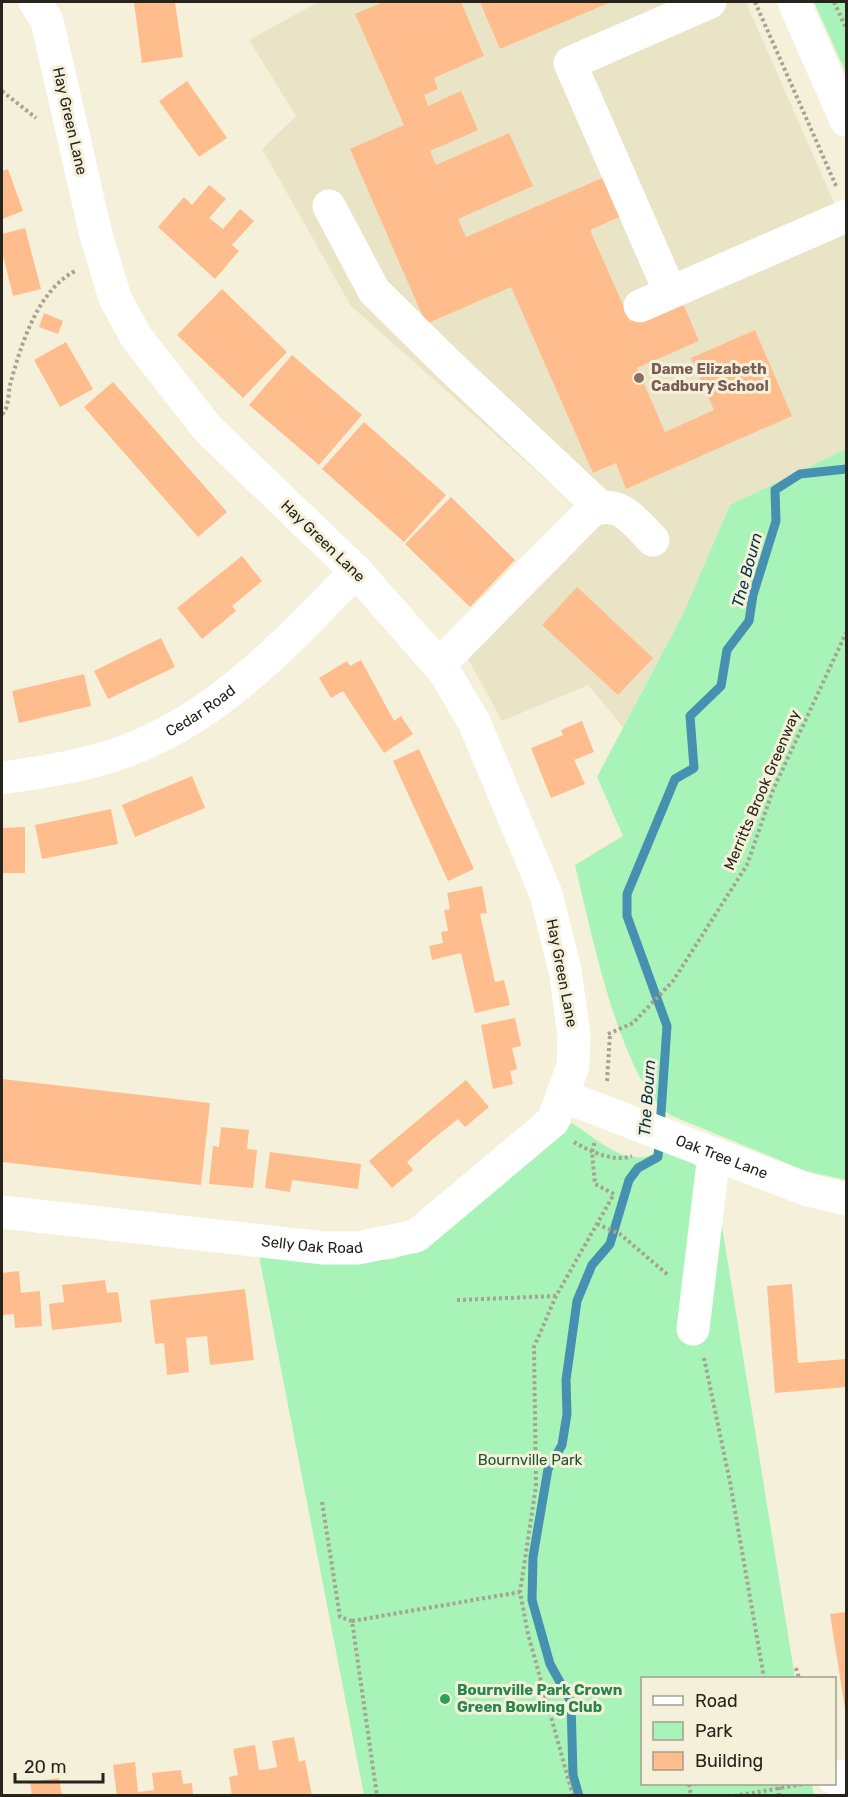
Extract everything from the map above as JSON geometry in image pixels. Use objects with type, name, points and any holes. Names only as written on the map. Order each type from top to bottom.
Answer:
[{"type":"street","name":"Hay Green Lane","points":[[34,2],[47,21],[102,257],[115,298],[136,337],[208,429],[356,571],[439,665],[474,722],[546,894],[565,970],[574,1035],[573,1066],[563,1096]]},
{"type":"street","points":[[670,292],[570,63],[710,2]]},
{"type":"street","points":[[794,2],[846,120]]},
{"type":"street","points":[[640,306],[842,203]]},
{"type":"street","points":[[329,206],[374,291],[600,507]]},
{"type":"street","points":[[439,665],[591,511],[611,506],[623,511],[653,540]]},
{"type":"street","name":"Cedar Road","points":[[2,778],[50,772],[106,758],[143,744],[187,721],[278,651],[356,571]]},
{"type":"street","name":"Oak Tree Lane","points":[[563,1096],[662,1132],[808,1190],[846,1199]]},
{"type":"street","name":"Selly Oak Road","points":[[2,1212],[324,1248],[358,1248],[391,1242],[416,1236],[547,1128],[553,1121],[563,1096]]},
{"type":"street","points":[[694,1325],[714,1154]]},
{"type":"path","points":[[755,2],[842,203]]},
{"type":"path","points":[[834,2],[846,28]]},
{"type":"path","points":[[2,414],[8,404],[15,365],[39,309],[59,280],[102,257]]},
{"type":"path","name":"Merritts Brook Greenway","points":[[610,1034],[633,1023],[673,981],[747,865],[772,790],[846,633]]},
{"type":"path","points":[[573,1796],[528,1634],[520,1592],[536,1486],[534,1347],[556,1296],[597,1224],[620,1234],[665,1270],[671,1280]]},
{"type":"path","points":[[457,1300],[556,1296]]},
{"type":"path","points":[[694,1325],[730,1482],[764,1677]]},
{"type":"path","points":[[321,1502],[340,1617],[352,1621],[520,1592]]},
{"type":"path","points":[[352,1621],[377,1796]]},
{"type":"path","points":[[796,1668],[799,1677]]},
{"type":"path","points":[[734,1796],[794,1785]]},
{"type":"path","points":[[779,1786],[779,1796]]},
{"type":"shaded area","name":"Dame Elizabeth Cadbury School","points":[[318,2],[746,2],[846,230],[846,449],[730,505],[683,614],[623,727],[588,685],[502,721],[453,631],[577,507],[351,306],[262,149],[296,116],[249,40]]},
{"type":"green space","points":[[814,2],[846,2],[846,73]]},
{"type":"green space","points":[[846,449],[846,1180],[806,1171],[670,1115],[652,1097],[636,1070],[609,1000],[575,865],[623,836],[597,777],[683,614],[730,505]]},
{"type":"green space","name":"Bournville Park","points":[[572,1123],[618,1153],[631,1157],[643,1157],[654,1153],[665,1143],[705,1172],[717,1177],[722,1226],[795,1677],[641,1677],[641,1785],[812,1785],[814,1795],[364,1795],[259,1256],[361,1262],[393,1259],[424,1248]]},
{"type":"building","points":[[134,2],[175,2],[183,57],[142,63]]},
{"type":"building","points":[[383,2],[461,2],[484,56],[434,78],[438,89],[424,95],[428,106],[461,91],[478,130],[430,151],[436,165],[509,133],[533,186],[458,219],[466,237],[607,176],[624,215],[590,230],[630,321],[681,299],[699,341],[637,368],[665,432],[714,410],[691,358],[755,330],[792,416],[626,489],[616,463],[593,473],[511,287],[426,324],[350,149],[404,125],[355,14]]},
{"type":"building","points":[[480,2],[611,2],[500,49]]},
{"type":"building","points":[[187,81],[227,138],[199,157],[159,101]]},
{"type":"building","points":[[8,169],[23,211],[2,219],[2,171]]},
{"type":"building","points":[[209,185],[226,199],[209,218],[223,229],[240,209],[254,221],[232,245],[239,251],[215,279],[158,227],[184,197],[192,205]]},
{"type":"building","points":[[25,228],[41,289],[13,296],[2,251],[2,234]]},
{"type":"building","points":[[222,289],[287,352],[243,398],[177,335]]},
{"type":"building","points":[[44,313],[63,321],[58,334],[39,327]]},
{"type":"building","points":[[66,342],[93,389],[60,407],[34,360]]},
{"type":"building","points":[[292,355],[362,415],[319,465],[249,405]]},
{"type":"building","points":[[113,382],[227,512],[198,537],[84,407]]},
{"type":"building","points":[[364,422],[446,495],[404,542],[322,469]]},
{"type":"building","points":[[451,497],[515,560],[470,607],[405,544]]},
{"type":"building","points":[[242,556],[262,581],[232,606],[236,611],[202,639],[177,608]]},
{"type":"building","points":[[577,587],[653,658],[618,695],[542,625]]},
{"type":"building","points":[[161,638],[175,667],[108,699],[94,671]]},
{"type":"building","points":[[361,660],[394,721],[401,716],[413,734],[384,753],[343,691],[331,698],[319,678],[347,661],[350,666]]},
{"type":"building","points":[[84,674],[91,706],[19,723],[12,691]]},
{"type":"building","points":[[582,721],[594,752],[574,760],[585,784],[551,798],[531,748],[563,735],[561,730]]},
{"type":"building","points":[[419,749],[474,869],[448,881],[393,761]]},
{"type":"building","points":[[192,776],[205,808],[135,837],[122,805]]},
{"type":"building","points":[[111,809],[118,844],[42,859],[35,825]]},
{"type":"building","points":[[25,827],[25,873],[2,873],[2,828]]},
{"type":"building","points":[[482,886],[487,913],[480,914],[495,982],[504,980],[510,1005],[475,1013],[461,953],[432,960],[429,946],[443,943],[441,932],[448,931],[444,910],[450,909],[447,893]]},
{"type":"building","points":[[515,1018],[521,1046],[512,1048],[517,1069],[510,1071],[513,1084],[493,1089],[481,1025]]},
{"type":"building","points":[[2,1079],[210,1103],[201,1185],[2,1162]]},
{"type":"building","points":[[466,1080],[489,1107],[465,1127],[458,1119],[433,1139],[407,1162],[413,1170],[392,1188],[369,1161]]},
{"type":"building","points":[[221,1127],[249,1130],[247,1149],[257,1150],[253,1188],[209,1184],[213,1146],[219,1147]]},
{"type":"building","points":[[270,1152],[361,1164],[358,1189],[292,1180],[290,1192],[265,1188]]},
{"type":"building","points":[[19,1271],[21,1293],[40,1291],[42,1326],[15,1328],[14,1314],[2,1315],[2,1273]]},
{"type":"building","points":[[105,1280],[107,1293],[118,1292],[122,1322],[52,1330],[49,1304],[64,1302],[62,1285]]},
{"type":"building","points":[[792,1284],[798,1363],[846,1359],[846,1387],[775,1393],[767,1286]]},
{"type":"building","points":[[245,1289],[254,1360],[210,1365],[207,1336],[186,1338],[189,1372],[167,1375],[164,1343],[155,1344],[150,1300]]},
{"type":"building","points":[[846,1612],[846,1709],[845,1709],[830,1614]]},
{"type":"building","points":[[294,1737],[299,1762],[305,1760],[312,1796],[232,1796],[229,1777],[238,1775],[233,1749],[255,1745],[259,1770],[268,1769],[277,1767],[272,1741]]},
{"type":"building","points":[[135,1762],[138,1792],[154,1790],[152,1773],[181,1770],[183,1784],[192,1783],[193,1796],[117,1796],[113,1765]]},
{"type":"building","points":[[59,1778],[62,1796],[32,1796],[30,1782]]},
{"type":"waterway","name":"The Bourn","points":[[579,1796],[573,1775],[571,1702],[550,1664],[532,1600],[533,1557],[548,1469],[562,1445],[567,1414],[566,1380],[577,1301],[592,1265],[610,1244],[629,1180],[638,1168],[658,1157],[667,1026],[627,916],[627,894],[675,779],[694,768],[690,716],[721,686],[727,650],[749,621],[753,595],[776,521],[775,490],[800,474],[846,469]]},
{"type":"place","name":"Dame Elizabeth Cadbury School","points":[[639,378]]},
{"type":"place","name":"Bournville Park Crown Green Bowling Club","points":[[445,1699]]}]
